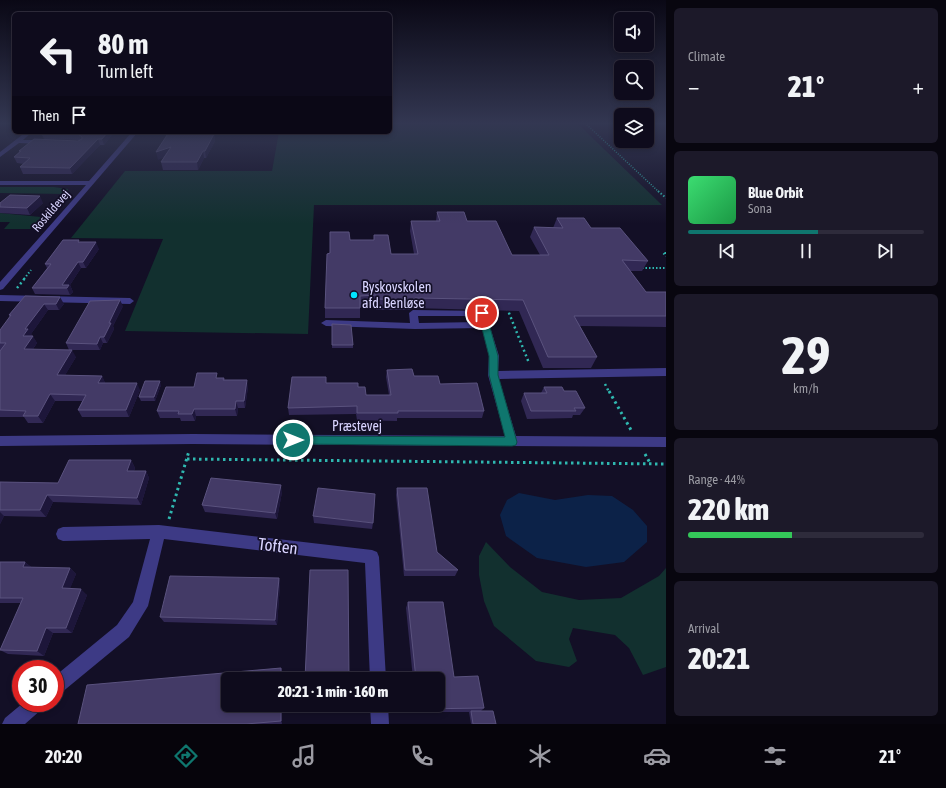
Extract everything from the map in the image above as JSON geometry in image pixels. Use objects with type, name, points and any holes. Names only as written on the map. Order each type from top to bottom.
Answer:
[{"type":"street","name":"Roskildevej","points":[[0,287],[113,157]]},
{"type":"street","points":[[0,183],[90,183]]},
{"type":"street","points":[[0,298],[130,302]]},
{"type":"street","points":[[415,326],[413,312],[482,313],[494,356],[493,375],[512,442]]},
{"type":"street","points":[[326,323],[415,326],[486,325]]},
{"type":"street","points":[[493,375],[666,372]]},
{"type":"street","name":"Præstevej","points":[[0,441],[193,440],[666,442]]},
{"type":"street","points":[[64,680],[123,631],[140,606],[158,532]]},
{"type":"street","name":"Toften","points":[[63,534],[158,532],[372,557],[378,672]]},
{"type":"street","points":[[10,724],[25,712]]},
{"type":"street","points":[[379,712],[380,724]]},
{"type":"path","points":[[621,157],[666,198]]},
{"type":"path","points":[[666,253],[663,253],[666,256]]},
{"type":"path","points":[[642,268],[666,268]]},
{"type":"path","points":[[504,303],[534,375]]},
{"type":"path","points":[[600,374],[651,464]]},
{"type":"path","points":[[158,532],[170,518],[193,440]]},
{"type":"path","points":[[187,459],[666,464]]},
{"type":"green space","points":[[275,157],[612,157],[662,205],[314,205],[308,334],[125,331],[163,239],[71,238],[125,171],[272,171]]},
{"type":"green space","points":[[0,187],[54,187],[68,189],[68,191],[30,229],[4,229],[10,222],[0,222],[0,213],[41,217],[64,194],[0,193]]},
{"type":"green space","points":[[486,542],[510,567],[542,592],[579,600],[621,598],[659,576],[666,568],[666,667],[643,675],[629,648],[615,635],[573,628],[569,639],[577,661],[569,667],[536,661],[494,626],[484,601],[479,575],[479,556]]},
{"type":"water","points":[[519,493],[555,500],[588,495],[612,496],[633,510],[647,526],[647,542],[624,562],[586,567],[537,558],[506,536],[500,515],[507,500]]},
{"type":"building","points":[[14,157],[81,157],[70,168],[20,167],[30,158]]},
{"type":"building","points":[[164,157],[200,157],[197,162],[161,162]]},
{"type":"building","points":[[10,195],[40,196],[27,208],[0,207],[0,203]]},
{"type":"building","name":"Byskovskolen afd. Benløse","points":[[437,212],[464,212],[467,221],[496,221],[512,255],[549,255],[534,227],[563,228],[557,218],[584,218],[591,228],[620,228],[648,261],[622,260],[646,292],[666,292],[666,316],[574,316],[597,357],[548,357],[523,300],[415,298],[412,300],[376,299],[376,295],[360,296],[360,308],[325,308],[327,254],[330,253],[330,232],[349,232],[350,240],[374,240],[374,235],[388,235],[391,254],[418,254],[411,221],[440,221]]},
{"type":"building","points":[[63,240],[96,242],[83,262],[78,262],[62,285],[69,285],[67,288],[32,288],[51,264],[45,264]]},
{"type":"building","points":[[25,296],[60,297],[56,304],[44,304],[25,329],[28,329],[23,336],[33,336],[24,349],[72,350],[57,375],[102,376],[98,383],[137,383],[126,410],[78,410],[86,395],[50,394],[38,416],[23,416],[26,411],[0,410],[0,351],[6,343],[0,343],[0,330],[11,315],[9,315]]},
{"type":"building","points":[[120,300],[104,337],[100,337],[97,344],[66,343],[90,301]]},
{"type":"building","points":[[332,324],[351,325],[353,345],[332,345]]},
{"type":"building","points":[[412,369],[414,376],[438,376],[440,384],[477,383],[484,411],[398,411],[398,413],[357,413],[357,406],[288,408],[292,377],[326,377],[326,383],[358,383],[358,387],[365,387],[366,395],[391,395],[387,370]]},
{"type":"building","points":[[197,373],[217,373],[216,378],[224,378],[223,380],[247,380],[244,401],[236,401],[235,409],[194,409],[192,414],[178,414],[179,411],[157,411],[166,387],[194,387]]},
{"type":"building","points":[[145,381],[160,381],[154,397],[139,397]]},
{"type":"building","points":[[544,387],[562,387],[564,391],[576,391],[585,408],[574,408],[576,411],[531,411],[524,393],[547,393]]},
{"type":"building","points":[[69,460],[131,460],[127,471],[146,471],[137,498],[47,495],[40,510],[0,510],[0,482],[58,483]]},
{"type":"building","points":[[211,478],[281,485],[275,513],[202,505]]},
{"type":"building","points":[[318,488],[375,494],[373,523],[313,516]]},
{"type":"building","points":[[397,488],[427,488],[437,552],[458,570],[405,570]]},
{"type":"building","points":[[0,562],[25,562],[23,567],[70,568],[62,588],[81,589],[66,628],[46,628],[37,651],[0,650],[23,598],[0,598]]},
{"type":"building","points":[[310,570],[348,570],[349,672],[305,672]]},
{"type":"building","points":[[170,576],[279,578],[275,620],[160,617]]},
{"type":"building","points":[[408,602],[443,602],[454,677],[478,676],[484,708],[445,709],[445,672],[415,672]]},
{"type":"building","points":[[281,668],[281,672],[235,672]]},
{"type":"building","points":[[221,673],[221,712],[281,712],[281,721],[246,724],[78,724],[87,685]]},
{"type":"building","points":[[471,711],[493,711],[496,724],[473,724]]},
{"type":"place","name":"Byskovskolen afd. Benløse","points":[[354,295]]},
{"type":"route","points":[[293,440],[512,442],[493,375],[494,356],[482,313]]}]
